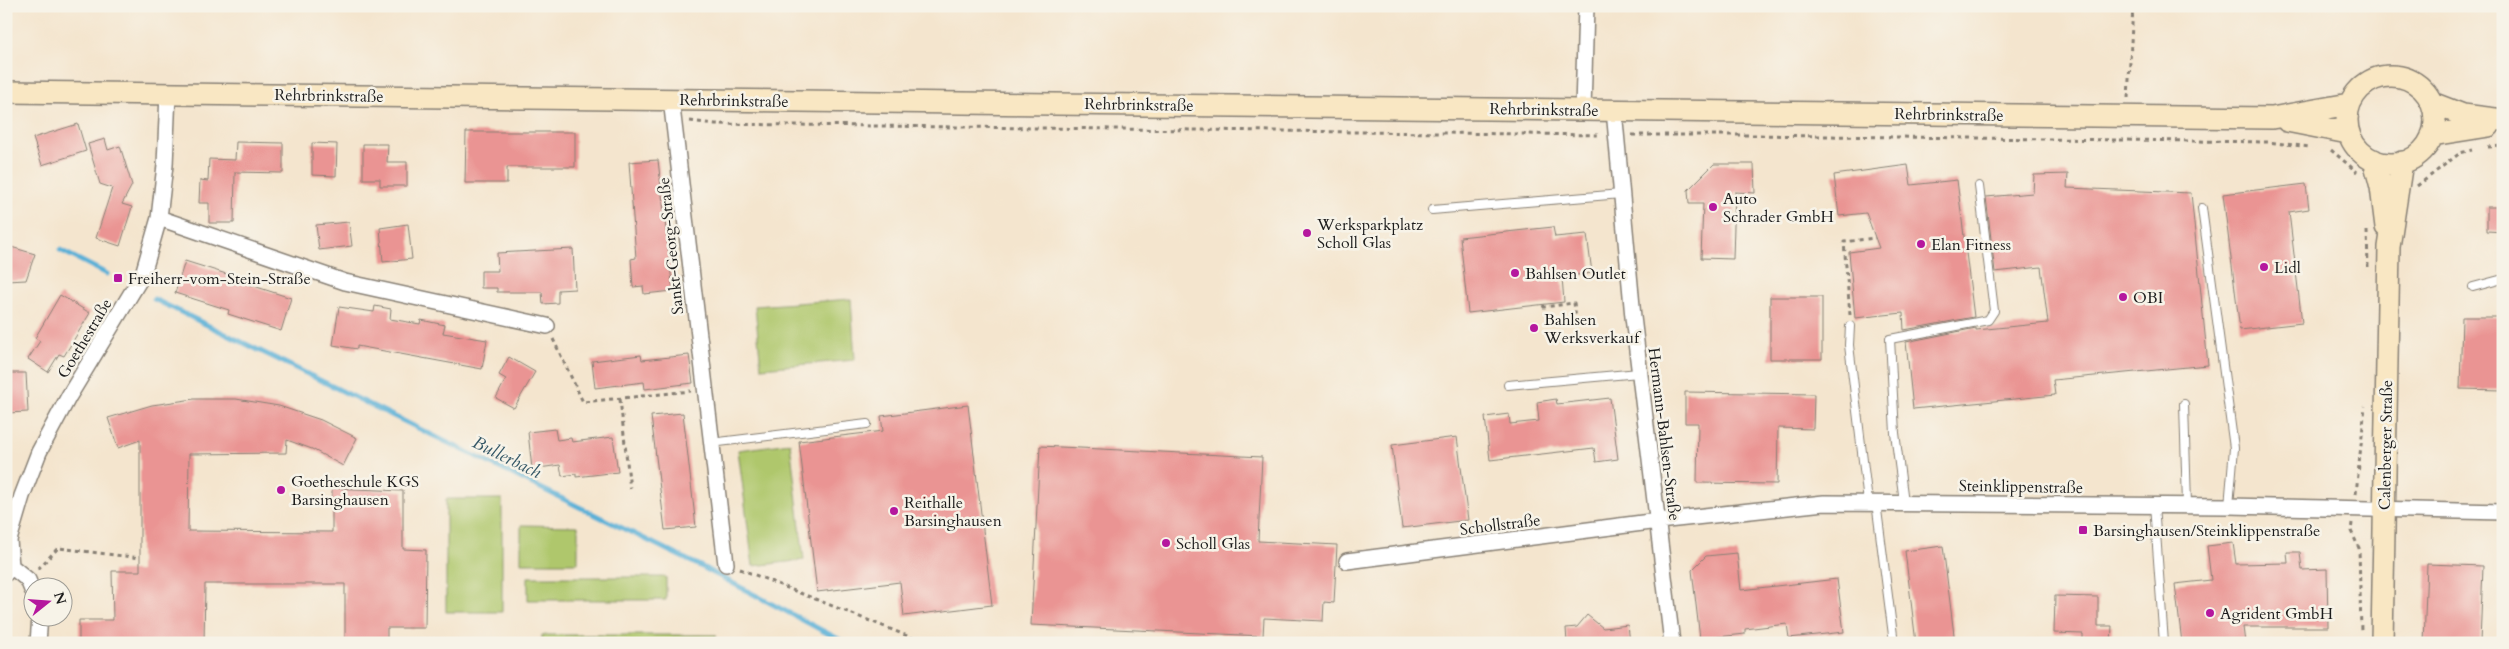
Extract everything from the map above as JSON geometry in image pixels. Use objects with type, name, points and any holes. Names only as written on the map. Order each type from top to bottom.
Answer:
[{"type":"main road","points":[[2382,76],[2398,76],[2412,81],[2424,90],[2432,103],[2435,119],[2432,135],[2426,147],[2415,157],[2402,162],[2366,167],[2348,133],[2346,118],[2349,104],[2357,91],[2368,81],[2382,76]]},
{"type":"main road","name":"Rehrbrinkstraße","points":[[6,92],[168,93],[672,109],[1614,110],[2272,118],[2348,133]]},
{"type":"main road","points":[[2432,103],[2463,115],[2503,120]]},
{"type":"main road","name":"Rehrbrinkstraße","points":[[2272,118],[2349,104]]},
{"type":"main road","points":[[2432,135],[2503,125]]},
{"type":"main road","name":"Calenberger Straße","points":[[2382,643],[2389,247],[2402,162]]},
{"type":"main road","name":"Calenberger Straße","points":[[2366,167],[2381,187],[2389,247]]},
{"type":"street","points":[[1582,110],[1586,6]]},
{"type":"street","name":"Goethestraße","points":[[22,579],[8,569],[8,540],[39,452],[69,396],[143,274],[159,218],[165,165],[168,93]]},
{"type":"street","name":"Sankt-Georg-Straße","points":[[672,109],[726,564]]},
{"type":"street","name":"Hermann-Bahlsen-Straße","points":[[1614,110],[1639,373],[1672,643]]},
{"type":"street","points":[[159,218],[345,282],[547,326]]},
{"type":"street","name":"Steinklippenstraße","points":[[1658,521],[1824,503],[1872,502],[2187,505],[2384,511],[2503,512]]},
{"type":"street","name":"Schollstraße","points":[[1347,561],[1658,521]]},
{"type":"street","points":[[38,643],[39,626]]},
{"type":"lane","points":[[1904,502],[1895,433],[1890,339],[1988,320],[1994,311],[1979,186]]},
{"type":"lane","points":[[1432,210],[1621,194]]},
{"type":"lane","points":[[2202,208],[2234,448],[2229,506]]},
{"type":"lane","points":[[2473,286],[2503,278]]},
{"type":"lane","points":[[1850,326],[1848,345],[1894,643]]},
{"type":"lane","points":[[1508,385],[1639,373]]},
{"type":"lane","points":[[2184,404],[2187,505]]},
{"type":"lane","points":[[711,443],[867,424]]},
{"type":"lane","points":[[2154,505],[2164,643]]},
{"type":"path","points":[[2127,116],[2133,6]]},
{"type":"path","points":[[672,109],[715,124],[1616,136],[1752,135],[2268,142],[2313,147]]},
{"type":"path","points":[[2399,188],[2420,185],[2460,153],[2479,148],[2503,146]]},
{"type":"path","points":[[2327,149],[2346,161],[2366,167]]},
{"type":"path","points":[[2366,230],[2368,275]]},
{"type":"path","points":[[1850,326],[1844,242],[1876,238]]},
{"type":"path","points":[[1543,304],[1544,306],[1574,303],[1577,325]]},
{"type":"path","points":[[547,326],[582,402],[704,390]]},
{"type":"path","points":[[620,399],[630,489]]},
{"type":"path","points":[[2361,634],[2358,548],[2351,531],[2366,400]]},
{"type":"path","points":[[37,576],[58,548],[140,558]]},
{"type":"path","points":[[726,564],[925,643]]},
{"type":"green space","points":[[851,299],[855,360],[761,368],[755,306]]},
{"type":"green space","points":[[790,443],[804,560],[753,566],[738,450]]},
{"type":"green space","points":[[446,499],[502,499],[502,612],[446,612]]},
{"type":"green space","points":[[521,525],[578,526],[578,563],[521,563]]},
{"type":"green space","points":[[528,577],[666,577],[666,600],[528,600]]},
{"type":"green space","points":[[542,635],[716,635],[716,643],[542,643]]},
{"type":"building","points":[[78,124],[86,151],[42,165],[33,138]]},
{"type":"building","points":[[466,132],[575,132],[575,167],[507,167],[507,183],[465,183]]},
{"type":"building","points":[[105,139],[108,150],[120,146],[132,185],[122,204],[132,207],[120,246],[96,238],[112,188],[100,184],[88,144]]},
{"type":"building","points":[[236,142],[283,143],[283,173],[235,172],[234,223],[209,223],[209,203],[199,203],[200,180],[208,181],[209,159],[235,160]]},
{"type":"building","points":[[312,143],[337,144],[336,176],[312,175]]},
{"type":"building","points":[[363,144],[388,144],[387,162],[407,162],[407,186],[380,186],[380,179],[363,179]]},
{"type":"building","points":[[658,160],[673,291],[644,294],[643,286],[633,287],[631,259],[636,258],[629,162]]},
{"type":"building","points":[[1714,164],[1754,164],[1755,193],[1735,192],[1733,259],[1701,258],[1703,204],[1689,204],[1688,190]]},
{"type":"building","name":"Elan Fitness","points":[[1908,165],[1911,185],[1957,180],[1974,317],[1904,330],[1903,313],[1855,318],[1849,252],[1879,248],[1866,213],[1839,216],[1834,175]]},
{"type":"building","name":"OBI","points":[[2068,174],[2067,188],[2191,193],[2208,365],[2053,380],[2055,395],[1913,409],[1906,342],[1976,328],[1976,330],[2048,323],[2041,267],[1995,272],[1986,197],[2033,193],[2034,175]]},
{"type":"building","name":"Lidl","points":[[2306,184],[2309,209],[2289,212],[2302,323],[2240,330],[2223,194]]},
{"type":"building","points":[[2487,207],[2503,207],[2503,232],[2487,231]]},
{"type":"building","points":[[349,222],[352,246],[319,250],[316,225]]},
{"type":"building","points":[[408,224],[412,259],[383,262],[380,228]]},
{"type":"building","points":[[1553,227],[1555,237],[1587,234],[1592,273],[1562,277],[1564,302],[1468,313],[1460,237]]},
{"type":"building","points":[[11,247],[35,254],[26,280],[6,281],[6,259]]},
{"type":"building","points":[[573,249],[575,289],[558,290],[558,303],[543,304],[542,292],[497,292],[497,288],[481,288],[481,271],[498,271],[497,253]]},
{"type":"building","points":[[185,261],[239,278],[238,281],[291,298],[281,331],[228,314],[229,310],[175,293]]},
{"type":"building","points":[[60,295],[90,313],[64,356],[59,354],[48,372],[28,359],[40,341],[35,338]]},
{"type":"building","points":[[1770,297],[1822,297],[1822,359],[1770,359]]},
{"type":"building","points":[[375,306],[391,309],[390,319],[420,324],[421,320],[445,325],[443,333],[487,340],[482,369],[357,346],[357,349],[333,345],[339,307],[374,312]]},
{"type":"building","points":[[2462,317],[2503,317],[2503,390],[2460,389]]},
{"type":"building","points":[[641,355],[642,360],[689,355],[693,383],[645,389],[644,382],[595,388],[592,361]]},
{"type":"building","points":[[509,357],[535,372],[514,408],[496,398],[506,379],[499,375]]},
{"type":"building","points":[[6,373],[26,373],[28,412],[6,413]]},
{"type":"building","points":[[1685,392],[1814,394],[1813,429],[1778,428],[1777,484],[1697,483],[1698,423],[1685,423]]},
{"type":"building","points":[[1610,398],[1618,459],[1596,462],[1594,448],[1490,460],[1485,417],[1509,414],[1510,424],[1539,421],[1537,402],[1556,399],[1557,404]]},
{"type":"building","points":[[194,399],[236,399],[279,406],[321,420],[357,438],[343,466],[312,449],[287,440],[286,453],[189,454],[188,531],[332,532],[332,488],[403,491],[403,549],[426,550],[425,628],[387,628],[387,639],[376,639],[375,643],[345,643],[345,584],[205,584],[204,643],[79,643],[79,620],[113,620],[112,571],[140,571],[140,440],[118,448],[108,418],[152,405]]},
{"type":"building","name":"Reithalle Barsinghausen","points":[[968,405],[992,605],[904,616],[900,582],[817,592],[799,441],[883,431],[881,416]]},
{"type":"building","points":[[683,413],[696,527],[665,530],[651,416]]},
{"type":"building","points":[[555,429],[557,440],[571,438],[572,442],[613,437],[618,472],[576,477],[576,474],[562,476],[560,465],[532,469],[528,432]]},
{"type":"building","points":[[1457,437],[1468,520],[1402,528],[1392,445]]},
{"type":"building","name":"Scholl Glas","points":[[1040,446],[1262,457],[1258,541],[1337,545],[1334,603],[1324,602],[1323,621],[1264,618],[1263,636],[1031,625]]},
{"type":"building","points":[[2233,543],[2236,564],[2288,563],[2287,552],[2300,552],[2302,570],[2327,569],[2328,627],[2243,627],[2245,643],[2182,643],[2175,584],[2211,580],[2207,546]]},
{"type":"building","points":[[1943,546],[1955,643],[1916,643],[1905,551]]},
{"type":"building","points":[[1737,553],[1741,590],[1837,579],[1844,632],[1789,638],[1787,624],[1745,629],[1745,634],[1700,639],[1692,570],[1706,556]]},
{"type":"building","points":[[2427,564],[2483,566],[2480,643],[2424,643]]},
{"type":"building","points":[[2055,596],[2098,597],[2098,626],[2112,626],[2111,643],[2083,643],[2083,634],[2054,633]]},
{"type":"building","points":[[1587,615],[1603,628],[1628,625],[1630,643],[1567,643],[1566,628],[1577,627]]},
{"type":"waterway","name":"Bullerbach","points":[[60,250],[107,274]]},
{"type":"waterway","name":"Bullerbach","points":[[154,299],[704,568],[846,643]]},
{"type":"place","name":"Auto Schrader GmbH","points":[[1713,207]]},
{"type":"place","name":"Werksparkplatz Scholl Glas","points":[[1307,233]]},
{"type":"place","name":"Elan Fitness","points":[[1921,244]]},
{"type":"place","name":"Lidl","points":[[2264,267]]},
{"type":"place","name":"Bahlsen Outlet","points":[[1515,273]]},
{"type":"place","name":"Freiherr-vom-Stein-Straße","points":[[118,278]]},
{"type":"place","name":"OBI","points":[[2123,297]]},
{"type":"place","name":"Bahlsen Werksverkauf","points":[[1534,328]]},
{"type":"place","name":"Goetheschule KGS Barsinghausen","points":[[281,490]]},
{"type":"place","name":"Reithalle Barsinghausen","points":[[894,511]]},
{"type":"place","name":"Barsinghausen/Steinklippenstraße","points":[[2083,530]]},
{"type":"place","name":"Scholl Glas","points":[[1166,543]]},
{"type":"place","name":"Agrident GmbH","points":[[2210,613]]}]
